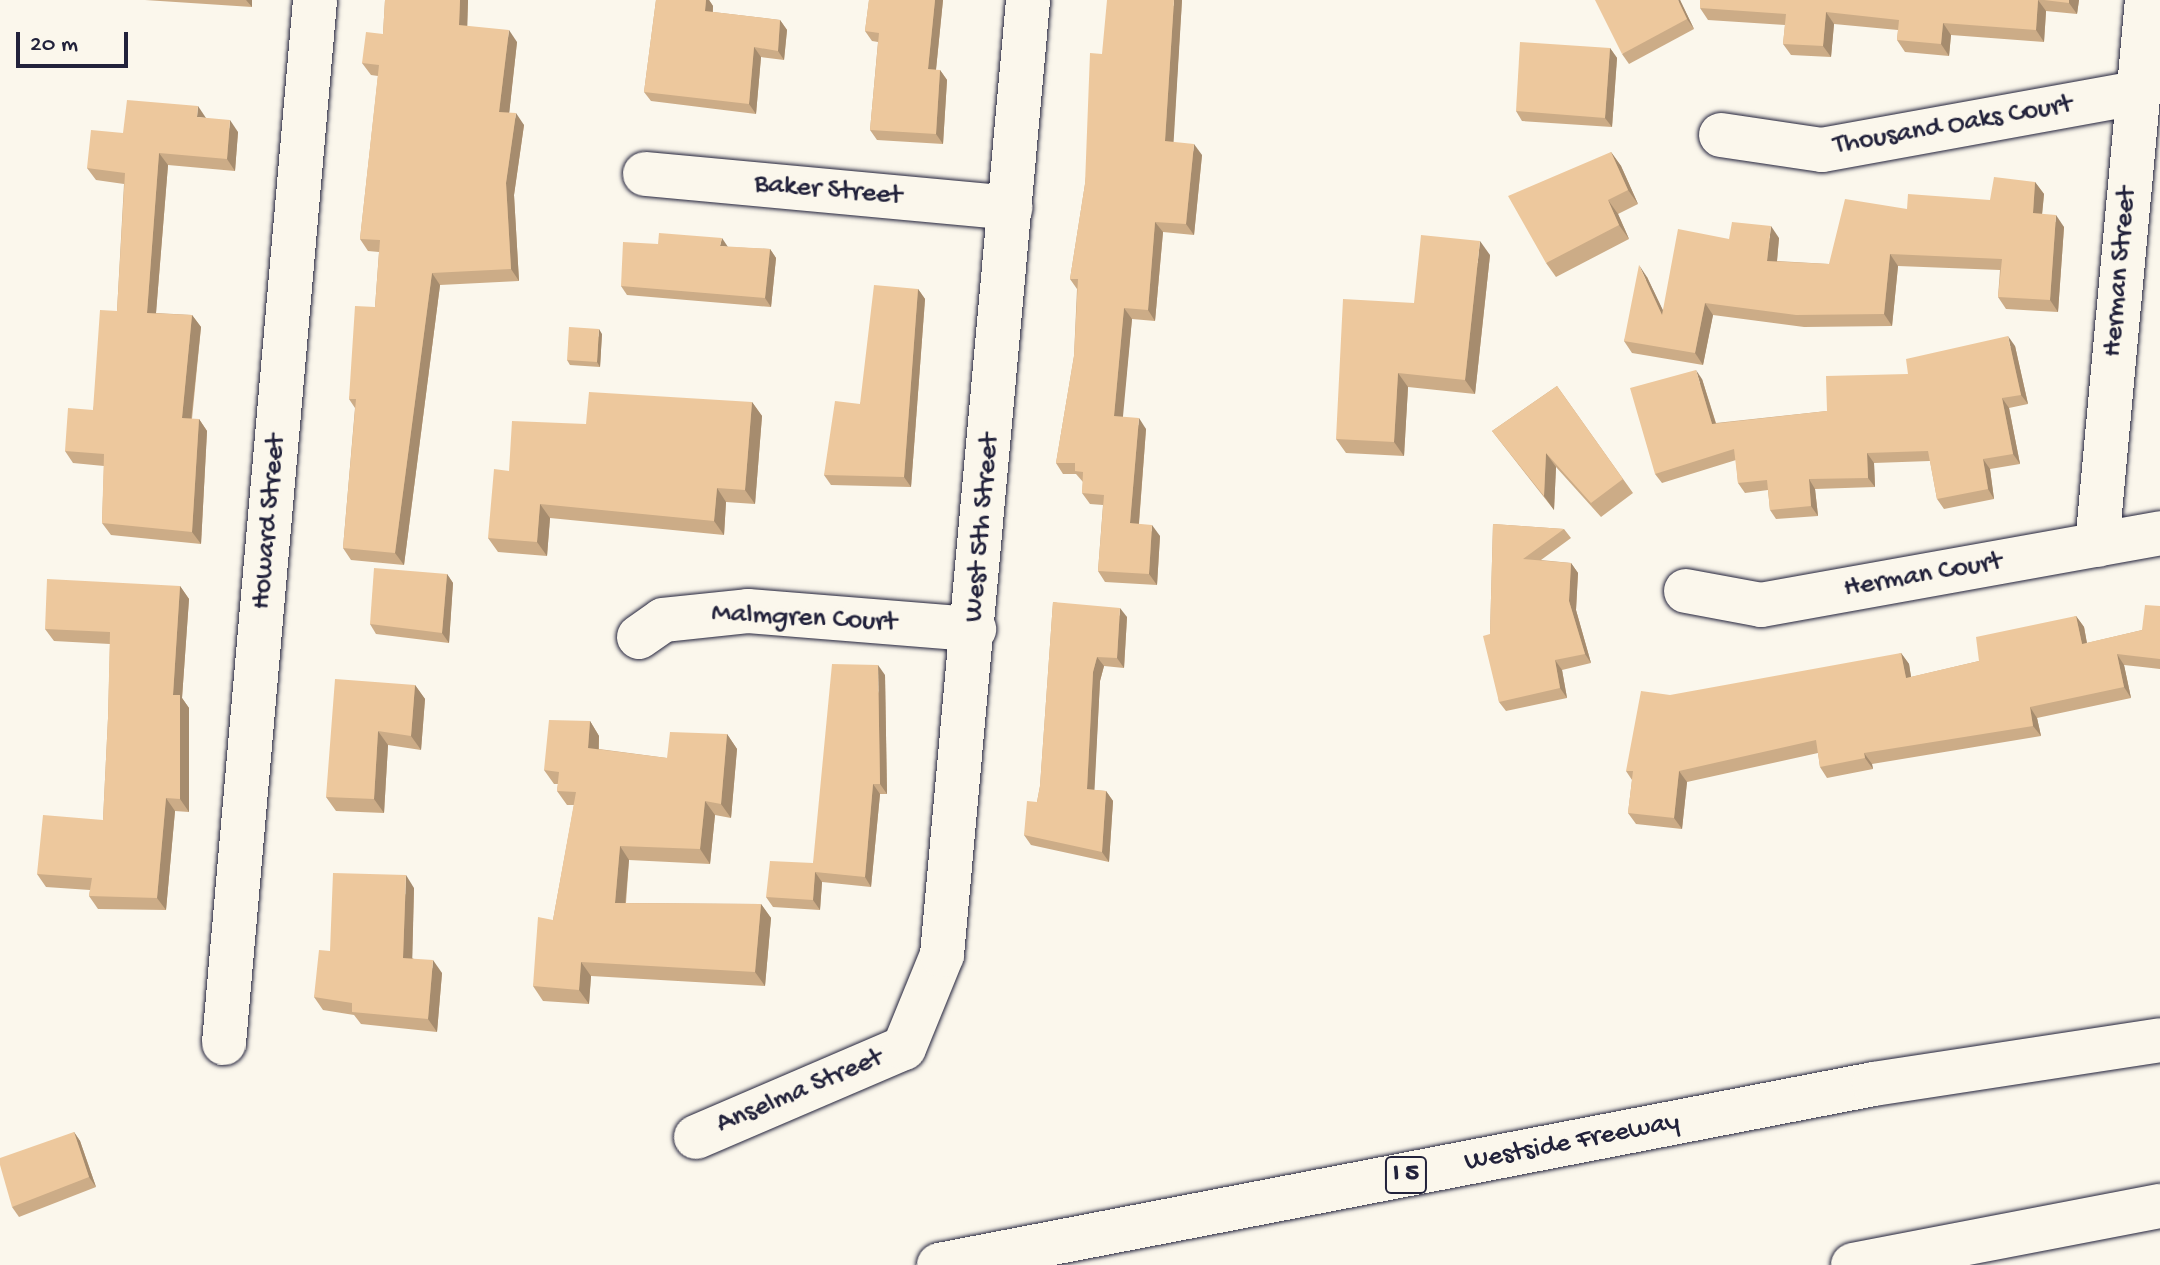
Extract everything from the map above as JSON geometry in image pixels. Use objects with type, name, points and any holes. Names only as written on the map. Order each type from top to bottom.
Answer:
[{"type":"main road","name":"Howard Street","points":[[224,1043],[315,0]]},
{"type":"main road","name":"West 5th Street","points":[[904,1048],[942,955],[974,629],[1028,0]]},
{"type":"main road","name":"Herman Street","points":[[2097,545],[2147,0]]},
{"type":"main road","name":"Thousand Oaks Court","points":[[1721,135],[1822,150],[2137,93]]},
{"type":"main road","name":"Baker Street","points":[[645,174],[1010,208]]},
{"type":"main road","name":"Herman Court","points":[[1686,591],[1761,605],[2160,533]]},
{"type":"main road","name":"Malmgren Court","points":[[639,637],[663,620],[748,611],[974,629]]},
{"type":"main road","name":"Westside Freeway","points":[[939,1265],[1874,1084],[2160,1040]]},
{"type":"main road","name":"Anselma Street","points":[[696,1137],[904,1048]]},
{"type":"main road","points":[[1853,1265],[2160,1206]]},
{"type":"building","points":[[385,0],[460,0],[459,25],[509,30],[499,112],[516,113],[506,183],[511,269],[432,273],[395,553],[343,548],[356,399],[349,399],[355,306],[375,307],[380,240],[360,239],[379,65],[362,63],[366,32],[383,34]]},
{"type":"building","points":[[656,0],[706,0],[705,11],[780,20],[778,51],[754,47],[749,104],[644,92]]},
{"type":"building","points":[[869,0],[935,0],[928,69],[940,70],[936,134],[870,130],[879,33],[865,31]]},
{"type":"building","points":[[1107,0],[1174,0],[1165,141],[1194,144],[1186,224],[1155,222],[1148,310],[1124,308],[1114,416],[1139,418],[1130,523],[1152,525],[1149,574],[1098,571],[1104,495],[1082,493],[1083,472],[1075,471],[1075,463],[1056,463],[1074,356],[1078,279],[1070,279],[1085,184],[1090,53],[1102,54]]},
{"type":"building","points":[[1595,0],[1678,0],[1687,19],[1622,54]]},
{"type":"building","points":[[1700,0],[2038,0],[2036,30],[1943,23],[1941,44],[1897,40],[1899,20],[1826,12],[1823,46],[1783,44],[1786,14],[1700,8]]},
{"type":"building","points":[[1520,42],[1610,48],[1605,118],[1516,111]]},
{"type":"building","points":[[127,100],[198,106],[197,117],[230,120],[227,159],[159,153],[147,313],[192,315],[182,418],[199,419],[192,532],[102,523],[104,454],[65,451],[68,408],[93,410],[100,310],[117,311],[125,173],[87,168],[91,130],[123,133]]},
{"type":"building","points":[[1611,152],[1628,190],[1608,200],[1619,225],[1546,263],[1508,196]]},
{"type":"building","points":[[1994,177],[2035,182],[2033,213],[2056,215],[2050,300],[1998,297],[2002,259],[1890,254],[1884,314],[1796,315],[1705,303],[1695,353],[1624,341],[1639,265],[1662,315],[1678,229],[1729,239],[1732,222],[1771,226],[1767,261],[1829,264],[1845,199],[1907,209],[1908,194],[1990,200]]},
{"type":"building","points":[[659,233],[722,238],[720,246],[770,249],[765,298],[621,286],[623,242],[658,244]]},
{"type":"building","points":[[1421,235],[1480,241],[1465,380],[1398,373],[1394,442],[1336,439],[1343,299],[1414,303]]},
{"type":"building","points":[[874,285],[918,289],[904,477],[824,475],[835,401],[860,404]]},
{"type":"building","points":[[569,327],[599,329],[597,362],[567,360]]},
{"type":"building","points":[[2008,336],[2021,395],[2002,398],[2013,454],[1983,459],[1988,489],[1937,499],[1928,451],[1867,453],[1868,478],[1809,479],[1811,506],[1770,510],[1767,480],[1738,483],[1734,449],[1655,474],[1630,388],[1696,370],[1712,424],[1827,411],[1826,376],[1908,374],[1906,359]]},
{"type":"building","points":[[1557,386],[1623,479],[1591,503],[1546,453],[1544,496],[1492,431]]},
{"type":"building","points":[[589,392],[752,402],[745,490],[717,488],[714,521],[540,504],[537,542],[488,538],[494,469],[509,471],[512,421],[586,424]]},
{"type":"building","points":[[1493,524],[1564,529],[1523,559],[1571,563],[1569,601],[1585,654],[1555,660],[1560,688],[1499,702],[1483,636],[1490,634]]},
{"type":"building","points":[[374,568],[447,574],[442,633],[370,624]]},
{"type":"building","points":[[47,579],[180,586],[173,695],[180,695],[180,799],[166,798],[157,898],[89,896],[92,878],[37,874],[43,815],[103,820],[108,718],[110,632],[45,629]]},
{"type":"building","points":[[1053,602],[1120,608],[1117,658],[1097,657],[1093,672],[1087,789],[1106,791],[1102,852],[1024,835],[1027,801],[1037,802],[1040,786]]},
{"type":"building","points":[[2145,605],[2160,606],[2160,659],[2117,654],[2124,687],[2030,707],[2033,726],[1864,753],[1865,758],[1820,767],[1816,740],[1679,771],[1674,818],[1628,813],[1633,771],[1626,771],[1641,691],[1670,695],[1901,653],[1906,678],[1979,661],[1976,637],[2076,616],[2082,644],[2142,630]]},
{"type":"building","points":[[832,664],[878,665],[880,784],[873,784],[865,877],[815,872],[813,900],[766,897],[770,861],[813,863]]},
{"type":"building","points":[[335,679],[415,685],[411,736],[378,731],[374,799],[326,797]]},
{"type":"building","points":[[549,720],[590,721],[588,748],[667,758],[670,732],[727,734],[721,804],[705,801],[700,849],[620,846],[615,903],[761,904],[755,972],[581,962],[579,990],[533,986],[538,917],[553,920],[576,792],[557,791],[559,772],[544,770]]},
{"type":"building","points":[[333,873],[406,875],[403,958],[433,960],[428,1019],[352,1012],[352,1003],[314,997],[319,950],[330,951]]},
{"type":"building","points":[[74,1132],[89,1177],[12,1207],[0,1158]]}]
